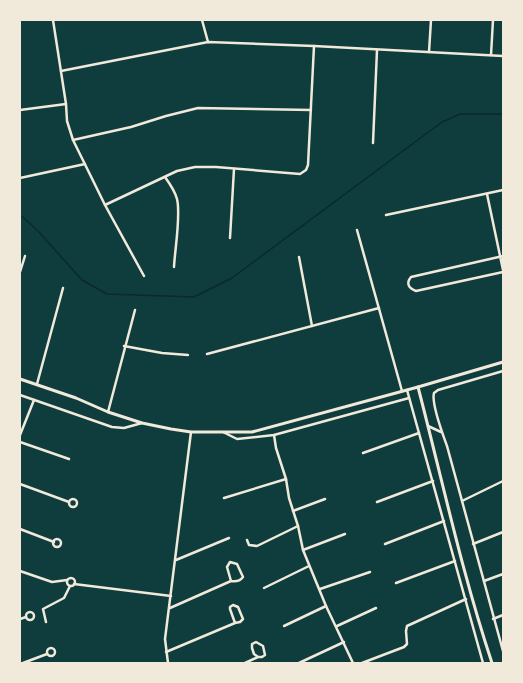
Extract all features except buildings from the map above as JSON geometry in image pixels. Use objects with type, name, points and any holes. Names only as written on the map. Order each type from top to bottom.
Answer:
[{"type":"main road","points":[[20,379],[37,384],[108,412],[142,423],[171,430],[191,432],[252,432],[418,387],[503,362]]},
{"type":"main road","points":[[418,387],[454,529],[492,663]]},
{"type":"street","points":[[53,20],[66,104],[67,121],[73,140],[105,205],[144,276]]},
{"type":"street","points":[[202,20],[208,42]]},
{"type":"street","points":[[429,52],[431,20]]},
{"type":"street","points":[[491,55],[493,20]]},
{"type":"street","points":[[61,71],[208,42],[503,56]]},
{"type":"street","points":[[105,205],[177,171],[195,167],[300,174],[306,170],[308,164],[314,46]]},
{"type":"street","points":[[373,143],[377,50]]},
{"type":"street","points":[[20,110],[66,104]]},
{"type":"street","points":[[73,140],[131,127],[198,108],[311,110]]},
{"type":"street","points":[[20,178],[85,164]]},
{"type":"street","points":[[230,238],[234,169]]},
{"type":"street","points":[[166,177],[174,190],[178,208],[174,267]]},
{"type":"street","points":[[386,216],[503,190]]},
{"type":"street","points":[[487,194],[502,256],[503,271],[416,290],[410,289],[408,286],[408,280],[411,277],[502,256]]},
{"type":"street","points":[[357,230],[402,391]]},
{"type":"street","points":[[20,272],[25,256]]},
{"type":"street","points":[[299,257],[312,326]]},
{"type":"street","points":[[37,384],[63,288]]},
{"type":"street","points":[[207,354],[379,308]]},
{"type":"street","points":[[108,412],[124,346],[135,310]]},
{"type":"street","points":[[124,346],[162,353],[188,355]]},
{"type":"street","points":[[503,370],[443,389],[434,393],[433,400],[447,446],[493,620],[503,651]]},
{"type":"street","points":[[407,390],[456,561],[483,663]]},
{"type":"street","points":[[20,395],[112,427],[124,428],[142,423]]},
{"type":"street","points":[[222,432],[237,439],[274,435],[409,398]]},
{"type":"street","points":[[20,435],[34,400]]},
{"type":"street","points":[[20,421],[25,423]]},
{"type":"street","points":[[428,426],[442,432]]},
{"type":"street","points":[[168,663],[166,639],[191,432]]},
{"type":"street","points":[[363,453],[419,433]]},
{"type":"street","points":[[274,435],[276,448],[286,479],[289,498],[298,526],[303,550],[326,606],[353,663]]},
{"type":"street","points":[[20,442],[69,458]]},
{"type":"street","points":[[224,498],[286,479]]},
{"type":"street","points":[[377,502],[433,481]]},
{"type":"street","points":[[462,501],[503,481]]},
{"type":"street","points":[[20,484],[69,502]]},
{"type":"street","points":[[293,511],[325,499]]},
{"type":"street","points":[[384,544],[444,521]]},
{"type":"street","points":[[247,540],[249,545],[257,546],[298,526]]},
{"type":"street","points":[[20,529],[54,542]]},
{"type":"street","points":[[473,544],[503,532]]},
{"type":"street","points":[[303,550],[346,534]]},
{"type":"street","points":[[175,561],[229,538]]},
{"type":"street","points":[[396,583],[456,561]]},
{"type":"street","points":[[170,608],[231,581],[234,582],[240,580],[243,577],[237,564],[230,562],[227,567],[231,581]]},
{"type":"street","points":[[264,588],[309,566]]},
{"type":"street","points":[[20,571],[52,582],[67,580],[68,578],[73,579],[74,584]]},
{"type":"street","points":[[320,589],[370,572]]},
{"type":"street","points":[[484,582],[503,574]]},
{"type":"street","points":[[67,580],[67,583],[70,586]]},
{"type":"street","points":[[46,622],[43,609],[64,598],[70,586],[74,584],[171,596]]},
{"type":"street","points":[[362,663],[404,647],[407,644],[406,631],[408,626],[466,599]]},
{"type":"street","points":[[166,652],[240,622],[243,619],[238,607],[233,605],[230,609],[235,623]]},
{"type":"street","points":[[284,626],[326,606]]},
{"type":"street","points":[[336,626],[376,608]]},
{"type":"street","points":[[493,620],[503,615]]},
{"type":"street","points":[[20,620],[26,617]]},
{"type":"street","points":[[245,663],[265,655],[263,646],[256,642],[252,644],[252,648],[258,657]]},
{"type":"street","points":[[299,663],[344,642]]},
{"type":"street","points":[[23,663],[47,654]]},
{"type":"waterway","points":[[20,217],[23,217],[38,231],[82,280],[107,294],[194,297],[232,278],[442,122],[460,114],[503,114]]}]
